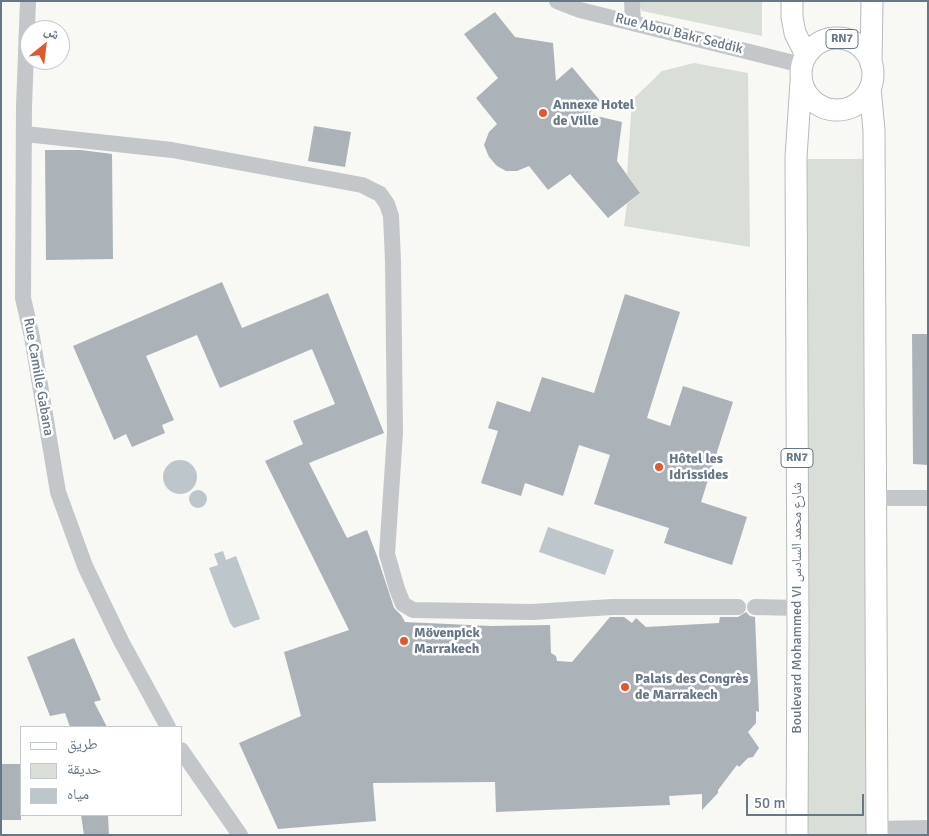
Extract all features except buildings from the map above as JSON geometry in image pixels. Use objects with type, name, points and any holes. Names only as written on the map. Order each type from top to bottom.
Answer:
[{"type":"main road","name":"RN7","points":[[792,1],[792,17],[803,67],[806,94],[815,103],[834,110],[846,109],[858,104],[870,88],[873,79],[871,64],[872,1]]},
{"type":"main road","name":"RN7","points":[[803,67],[818,44],[839,38],[859,46],[867,55],[871,64]]},
{"type":"main road","name":"Boulevard Mohammed VI شارع محمد السادس","points":[[797,835],[796,156],[799,97],[803,67]]},
{"type":"main road","name":"RN7","points":[[870,88],[874,130],[877,832]]},
{"type":"street","name":"Rue Camille Gabana","points":[[28,1],[24,106],[23,298],[32,338],[58,492],[85,566],[121,640],[167,726]]},
{"type":"street","name":"Rue Abou Bakr Seddik","points":[[557,1],[580,10],[803,67]]},
{"type":"street","points":[[632,1],[633,23]]},
{"type":"street","points":[[25,134],[172,150],[362,185],[380,194],[387,204],[390,216],[393,270],[395,433],[387,554],[396,589],[403,604],[413,610],[532,612],[612,607],[738,607]]},
{"type":"street","points":[[875,498],[928,498]]},
{"type":"street","points":[[755,607],[798,608]]},
{"type":"street","points":[[182,751],[240,835]]},
{"type":"street","points":[[877,832],[928,828]]},
{"type":"green space","points":[[637,1],[762,1],[762,36],[642,11]]},
{"type":"green space","points":[[694,63],[748,73],[750,247],[624,226],[627,204],[640,193],[627,174],[632,100],[662,71]]},
{"type":"green space","points":[[801,159],[866,159],[868,835],[802,835]]},
{"type":"water","points":[[180,460],[187,461],[192,465],[196,470],[196,484],[192,489],[187,493],[180,494],[173,493],[168,489],[164,484],[163,477],[164,470],[168,465],[173,461]]},
{"type":"water","points":[[198,490],[204,493],[207,499],[204,505],[198,508],[192,505],[189,499],[192,493]]},
{"type":"water","points":[[548,527],[614,550],[605,575],[539,552]]},
{"type":"water","points":[[223,551],[226,560],[236,556],[260,619],[234,628],[230,623],[209,568],[218,565],[214,554]]},
{"type":"place","name":"Annexe Hotel de Ville","points":[[543,113]]},
{"type":"place","name":"Hôtel les Idrissides","points":[[659,467]]},
{"type":"place","name":"Mövenpick Marrakech","points":[[404,641]]},
{"type":"place","name":"Palais des Congrès de Marrakech","points":[[625,687]]}]
